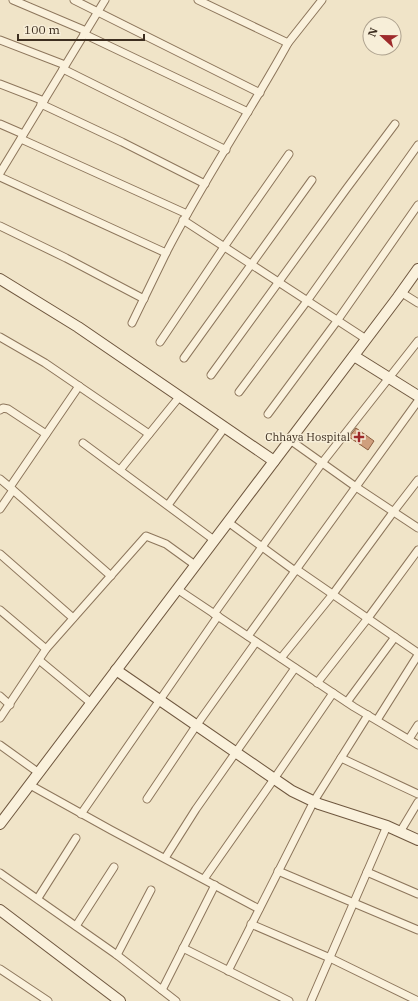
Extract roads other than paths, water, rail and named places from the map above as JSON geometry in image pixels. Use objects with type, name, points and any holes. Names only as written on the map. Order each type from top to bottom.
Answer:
[{"type":"street","points":[[13,0],[85,32],[248,112]]},
{"type":"street","points":[[74,0],[260,93]]},
{"type":"street","points":[[0,173],[3,162],[22,136],[104,0]]},
{"type":"street","points":[[198,0],[288,44]]},
{"type":"street","points":[[132,323],[185,217],[288,44],[322,0]]},
{"type":"street","points":[[0,40],[64,67],[226,150]]},
{"type":"street","points":[[0,84],[42,102],[205,184]]},
{"type":"street","points":[[0,124],[185,217],[224,247],[366,340]]},
{"type":"street","points":[[211,375],[395,124]]},
{"type":"street","points":[[239,392],[307,301],[418,145]]},
{"type":"street","points":[[160,342],[289,154]]},
{"type":"street","points":[[0,177],[166,253]]},
{"type":"street","points":[[184,358],[312,180]]},
{"type":"street","points":[[268,414],[338,321],[418,205]]},
{"type":"street","points":[[0,226],[66,258],[144,299]]},
{"type":"street","points":[[0,824],[402,293],[418,269]]},
{"type":"street","points":[[0,278],[78,326],[274,461]]},
{"type":"street","points":[[402,293],[418,303]]},
{"type":"street","points":[[0,337],[45,363],[149,434]]},
{"type":"street","points":[[81,814],[262,547],[322,463],[418,341]]},
{"type":"street","points":[[354,356],[418,396]]},
{"type":"street","points":[[0,509],[46,434],[79,386]]},
{"type":"street","points":[[120,470],[180,396]]},
{"type":"street","points":[[248,636],[418,401]]},
{"type":"street","points":[[0,410],[3,408],[8,409],[46,434]]},
{"type":"street","points":[[168,505],[225,428]]},
{"type":"street","points":[[290,440],[356,487],[418,528]]},
{"type":"street","points":[[83,443],[214,540]]},
{"type":"street","points":[[0,479],[111,576]]},
{"type":"street","points":[[281,658],[333,594],[418,480]]},
{"type":"street","points":[[228,522],[418,654],[377,720]]},
{"type":"street","points":[[0,718],[46,649],[146,536],[166,544],[196,565]]},
{"type":"street","points":[[317,683],[368,618],[418,550]]},
{"type":"street","points":[[0,554],[73,618]]},
{"type":"street","points":[[177,589],[317,683],[368,716],[418,745]]},
{"type":"street","points":[[0,610],[46,649]]},
{"type":"street","points":[[347,702],[395,637]]},
{"type":"street","points":[[148,799],[196,726],[256,642]]},
{"type":"street","points":[[39,660],[91,703]]},
{"type":"street","points":[[165,858],[196,809],[295,668]]},
{"type":"street","points":[[116,670],[292,791],[314,802],[387,826],[418,840]]},
{"type":"street","points":[[204,879],[333,693]]},
{"type":"street","points":[[0,696],[10,705]]},
{"type":"street","points":[[228,971],[314,802],[368,716]]},
{"type":"street","points":[[409,739],[418,725]]},
{"type":"street","points":[[0,745],[39,773]]},
{"type":"street","points":[[341,758],[418,794]]},
{"type":"street","points":[[30,785],[81,814],[259,909]]},
{"type":"street","points":[[400,832],[418,802]]},
{"type":"street","points":[[311,1001],[387,826]]},
{"type":"street","points":[[38,898],[76,838]]},
{"type":"street","points":[[76,926],[114,867]]},
{"type":"street","points":[[278,871],[418,930]]},
{"type":"street","points":[[0,872],[117,955],[176,1001]]},
{"type":"street","points":[[367,872],[418,894]]},
{"type":"street","points":[[162,990],[215,885]]},
{"type":"street","points":[[117,955],[151,890]]},
{"type":"street","points":[[0,910],[120,1001]]},
{"type":"street","points":[[251,924],[330,958],[418,1001]]},
{"type":"street","points":[[183,948],[289,1001]]},
{"type":"street","points":[[0,968],[48,1001]]},
{"type":"place","name":"Chhaya Hospital","points":[[359,437]]}]
